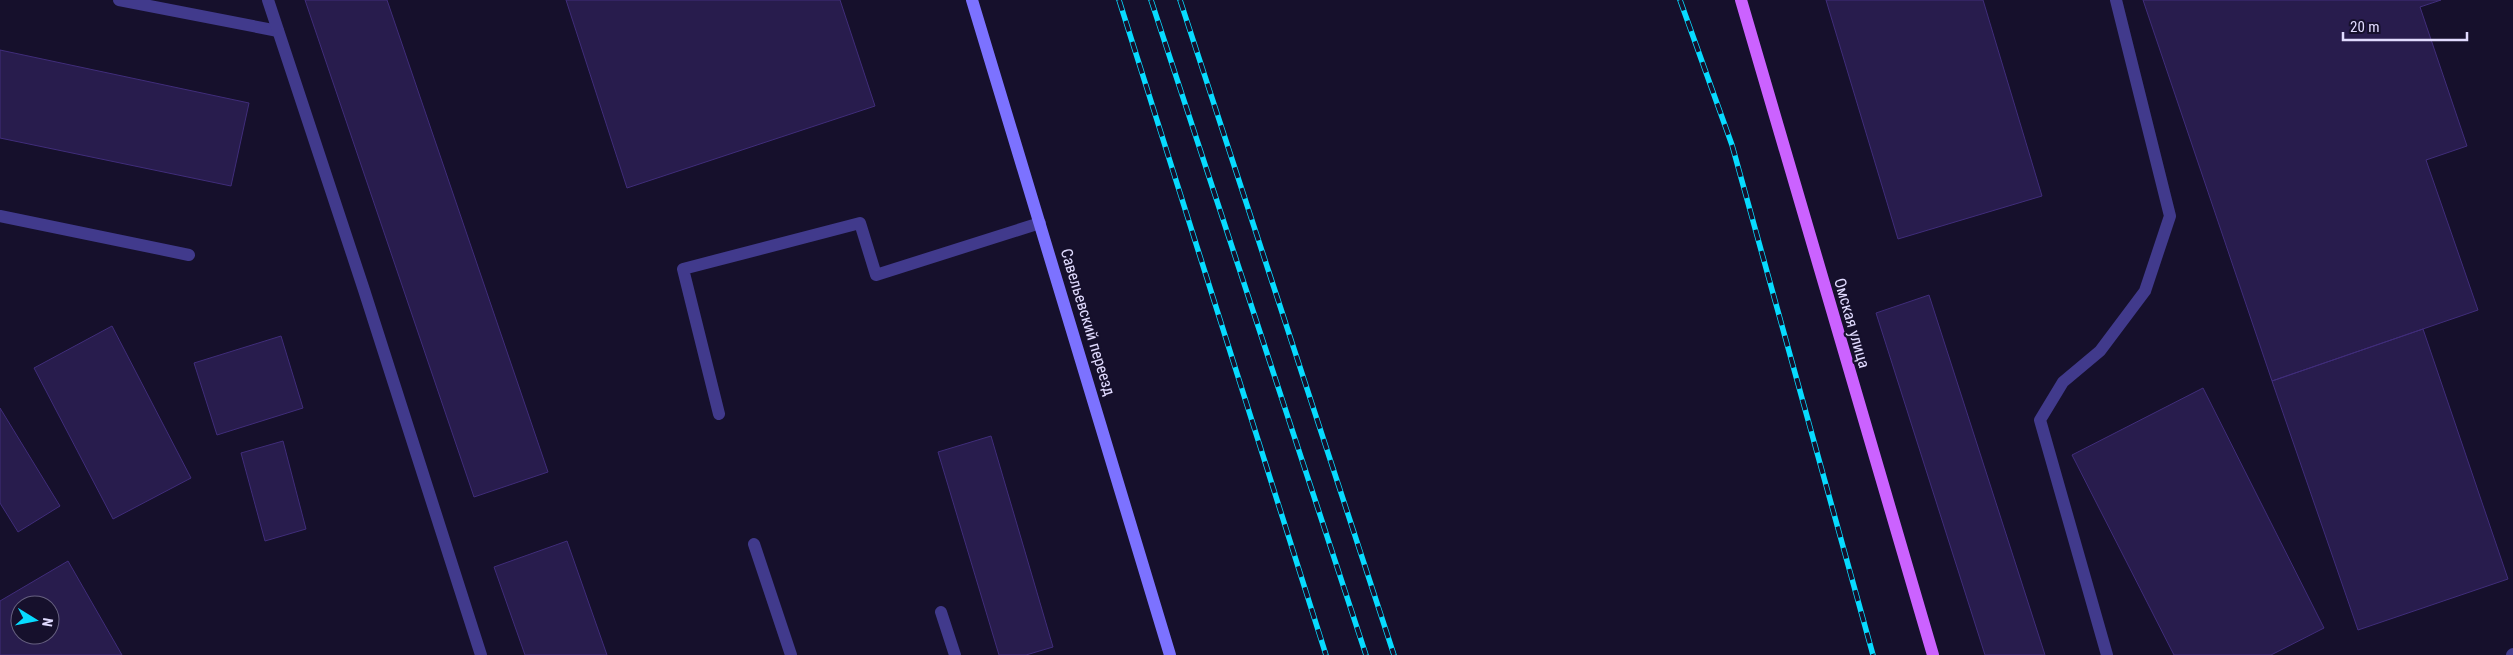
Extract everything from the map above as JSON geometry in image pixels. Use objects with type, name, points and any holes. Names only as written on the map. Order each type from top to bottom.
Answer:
[{"type":"main road","name":"Савельевский переезд","points":[[972,0],[1170,655]]},
{"type":"main road","name":"Омская улица","points":[[1741,0],[1933,655]]},
{"type":"street","points":[[119,0],[278,31]]},
{"type":"street","points":[[268,0],[364,290],[481,655]]},
{"type":"street","points":[[2107,655],[2040,420],[2063,382],[2100,351],[2145,291],[2170,216],[2116,0]]},
{"type":"street","points":[[0,216],[189,255]]},
{"type":"street","points":[[719,414],[683,269],[860,223],[876,275],[1040,223]]},
{"type":"street","points":[[754,544],[791,655]]},
{"type":"street","points":[[941,612],[955,655]]},
{"type":"building","points":[[305,0],[387,0],[548,472],[474,497]]},
{"type":"building","points":[[566,0],[840,0],[875,106],[627,188]]},
{"type":"building","points":[[1826,0],[1983,0],[2042,196],[1898,239]]},
{"type":"building","points":[[2143,0],[2441,0],[2420,7],[2467,146],[2426,160],[2478,310],[2272,381]]},
{"type":"building","points":[[0,50],[249,103],[231,186],[0,138]]},
{"type":"building","points":[[1929,295],[2045,655],[1985,655],[1876,313]]},
{"type":"building","points":[[112,326],[191,478],[113,519],[34,368]]},
{"type":"building","points":[[2423,329],[2508,579],[2358,630],[2272,381]]},
{"type":"building","points":[[281,336],[303,408],[217,435],[194,363]]},
{"type":"building","points":[[2203,388],[2324,628],[2271,655],[2174,655],[2072,455]]},
{"type":"building","points":[[0,408],[60,506],[18,532],[0,503]]},
{"type":"building","points":[[991,436],[1053,647],[1026,655],[999,655],[938,452]]},
{"type":"building","points":[[283,441],[306,529],[265,541],[241,453]]},
{"type":"building","points":[[567,541],[607,655],[525,655],[494,567]]},
{"type":"building","points":[[68,561],[122,655],[0,655],[0,601],[10,595],[10,645],[60,645],[60,595],[10,595]]},
{"type":"railway","points":[[1119,0],[1326,655]]},
{"type":"railway","points":[[1151,0],[1366,655]]},
{"type":"railway","points":[[1180,0],[1394,655]]},
{"type":"railway","points":[[1680,0],[1732,145],[1873,655]]}]
